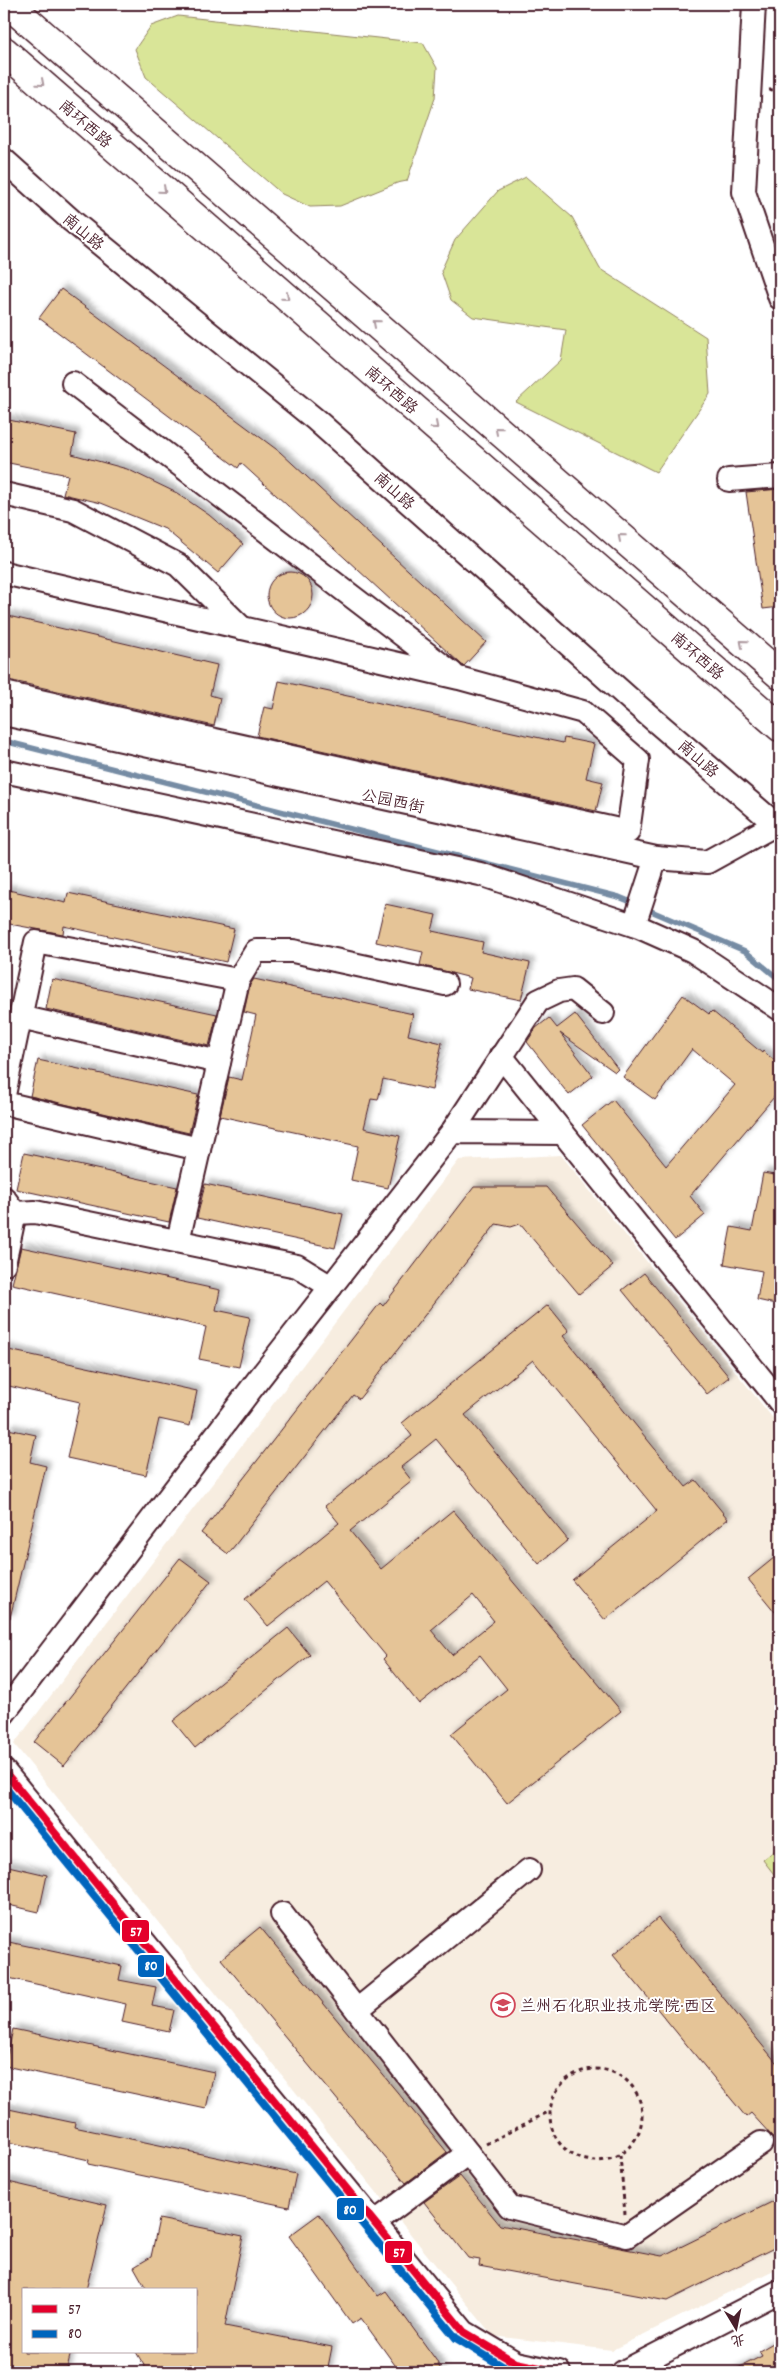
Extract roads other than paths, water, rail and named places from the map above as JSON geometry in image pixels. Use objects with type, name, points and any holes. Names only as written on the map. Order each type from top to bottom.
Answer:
[{"type":"highway","points":[[8,4],[780,675]]},
{"type":"highway","name":"南环西路","points":[[4,51],[780,727]]},
{"type":"street","points":[[754,4],[744,192],[780,298]]},
{"type":"street","name":"南山路","points":[[4,160],[72,222],[316,420],[632,701],[779,825]]},
{"type":"street","points":[[73,383],[459,678]]},
{"type":"street","points":[[730,480],[780,476]]},
{"type":"street","points":[[4,494],[73,510],[178,565],[242,628]]},
{"type":"street","points":[[4,573],[459,678],[583,712],[638,760],[628,832],[4,693]]},
{"type":"street","name":"公园西街","points":[[4,714],[653,868],[707,862],[779,825]]},
{"type":"street","points":[[4,771],[480,874],[636,919],[693,951],[780,1009]]},
{"type":"street","points":[[636,919],[653,868]]},
{"type":"street","points":[[4,1094],[36,942],[238,980]]},
{"type":"street","points":[[178,1242],[238,980],[256,951],[293,951],[445,984]]},
{"type":"street","points":[[4,1713],[452,1132],[538,1001],[558,991],[573,989],[603,1013]]},
{"type":"street","points":[[20,1017],[219,1062]]},
{"type":"street","points":[[501,1056],[780,1402]]},
{"type":"street","points":[[4,1103],[199,1149]]},
{"type":"street","points":[[452,1132],[563,1134]]},
{"type":"street","points":[[4,1264],[9,1206],[297,1266],[331,1287]]},
{"type":"street","points":[[4,1771],[464,2332],[498,2363],[516,2363],[559,2372]]},
{"type":"street","points":[[357,2010],[529,1870]]},
{"type":"street","points":[[282,1914],[510,2207],[628,2236],[761,2143]]},
{"type":"street","points":[[374,2223],[468,2153]]},
{"type":"street","points":[[623,2372],[780,2291]]},
{"type":"waterway","points":[[4,741],[619,897],[636,904]]},
{"type":"waterway","points":[[644,908],[745,951],[780,980]]},
{"type":"place","name":"兰州石化职业技术学院·西区","points":[[503,2005]]}]
